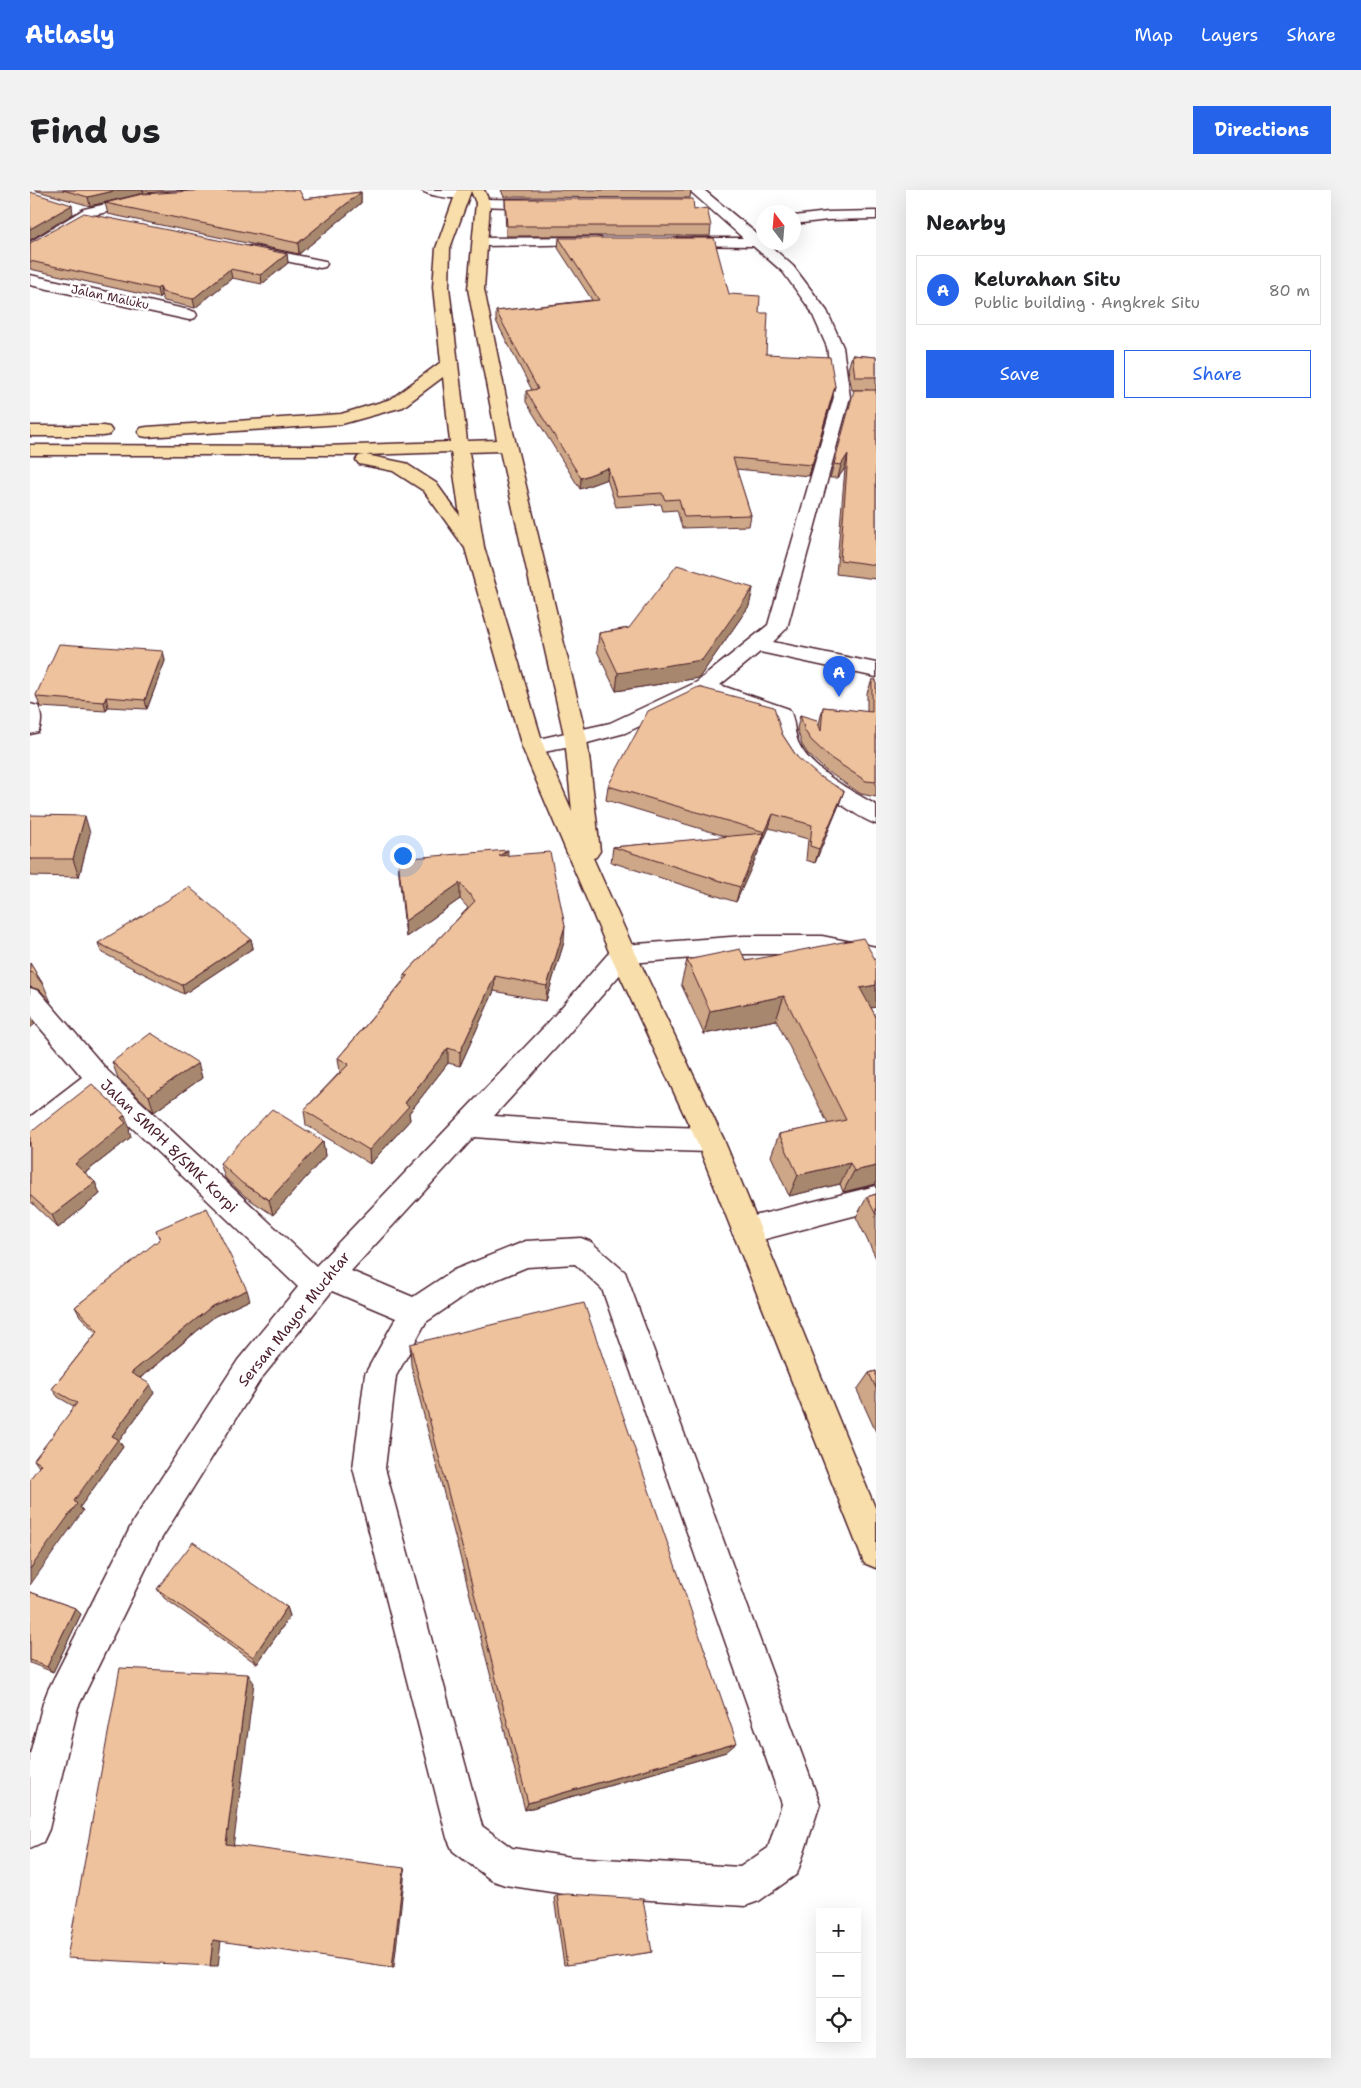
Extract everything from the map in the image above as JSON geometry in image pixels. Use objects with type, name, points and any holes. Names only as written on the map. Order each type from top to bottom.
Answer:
[{"type":"highway","points":[[463,193],[443,248],[441,287],[458,439],[474,547],[533,746],[624,954],[710,1140],[876,1550]]},
{"type":"highway","points":[[482,199],[476,289],[506,439],[576,739],[591,877]]},
{"type":"highway","points":[[147,432],[342,419],[397,402],[449,364]]},
{"type":"highway","points":[[30,431],[361,432]]},
{"type":"highway","points":[[400,432],[458,439]]},
{"type":"highway","points":[[30,450],[324,451],[458,439],[506,439]]},
{"type":"highway","points":[[324,451],[399,467],[430,487],[474,547]]},
{"type":"street","points":[[432,191],[463,193]]},
{"type":"street","points":[[30,248],[82,211],[147,196]]},
{"type":"street","points":[[533,746],[576,739],[616,728],[704,687],[777,628],[850,397],[835,347],[819,311],[788,269],[751,231],[714,204],[692,197]]},
{"type":"street","points":[[482,199],[506,204],[554,204]]},
{"type":"street","points":[[82,211],[112,221]]},
{"type":"street","points":[[801,219],[828,216],[876,215]]},
{"type":"street","points":[[662,241],[751,231]]},
{"type":"street","points":[[480,242],[613,241]]},
{"type":"street","points":[[235,246],[320,264]]},
{"type":"street","name":"Jalan Maluku","points":[[30,280],[189,315]]},
{"type":"street","points":[[757,645],[876,670]]},
{"type":"street","points":[[704,687],[781,714],[788,745],[799,760],[821,781],[876,816]]},
{"type":"street","points":[[30,711],[30,727]]},
{"type":"street","points":[[624,954],[744,945],[822,944],[876,956]]},
{"type":"street","name":"Sersan Mayor Muchtar","points":[[30,1829],[61,1703],[146,1532],[248,1370],[322,1280],[555,1032],[624,954]]},
{"type":"street","name":"Jalan SMPH 8/SMK Korpi","points":[[30,998],[98,1079],[322,1280],[415,1312]]},
{"type":"street","points":[[30,1133],[98,1079]]},
{"type":"street","points":[[466,1125],[637,1138],[710,1140]]},
{"type":"street","points":[[746,1231],[876,1198]]},
{"type":"street","points":[[580,1251],[614,1281],[801,1804],[783,1860],[745,1887],[571,1876],[505,1866],[466,1838],[369,1468],[381,1374],[415,1312],[465,1279],[526,1254],[580,1251]]},
{"type":"building","points":[[63,190],[118,190],[88,197]]},
{"type":"building","points":[[209,190],[299,190],[304,199],[361,192],[298,243],[105,203],[142,194]]},
{"type":"building","points":[[30,192],[72,205],[30,229]]},
{"type":"building","points":[[505,199],[693,199],[694,210],[707,208],[711,226],[507,226]]},
{"type":"building","points":[[84,213],[287,254],[261,275],[230,269],[193,299],[162,292],[160,286],[157,289],[30,261],[30,243]]},
{"type":"building","points":[[559,238],[714,238],[729,294],[760,296],[759,313],[768,313],[766,354],[830,357],[835,386],[812,465],[733,458],[751,515],[684,517],[679,499],[665,500],[662,493],[617,496],[608,468],[581,478],[526,391],[538,389],[496,311],[599,300]]},
{"type":"building","points":[[852,355],[876,357],[876,377],[855,377]]},
{"type":"building","points":[[854,390],[876,390],[876,565],[840,560],[848,454],[841,465],[834,464]]},
{"type":"building","points":[[677,565],[753,588],[702,660],[618,673],[599,633],[629,628]]},
{"type":"building","points":[[59,644],[163,651],[145,700],[106,697],[104,702],[37,697],[36,695]]},
{"type":"building","points":[[872,680],[876,680],[876,782],[866,781],[829,757],[811,740],[805,731],[800,715],[817,720],[821,731],[823,707],[872,712]]},
{"type":"building","points":[[698,687],[774,707],[782,734],[797,757],[819,776],[844,791],[819,849],[810,846],[812,825],[773,814],[765,832],[608,786],[648,711]]},
{"type":"building","points":[[30,815],[85,816],[73,859],[30,859]]},
{"type":"building","points":[[764,833],[740,887],[613,847]]},
{"type":"building","points":[[508,850],[499,856],[550,852],[565,926],[547,986],[495,976],[460,1052],[448,1048],[405,1103],[409,1106],[369,1150],[304,1110],[349,1064],[338,1058],[408,976],[404,975],[475,901],[460,883],[405,921],[398,859]]},
{"type":"building","points":[[189,887],[251,939],[182,985],[98,943]]},
{"type":"building","points":[[863,938],[876,961],[876,985],[860,988],[876,1017],[876,1166],[854,1171],[850,1163],[798,1175],[779,1134],[846,1120],[784,996],[710,1011],[687,960],[740,949],[746,961]]},
{"type":"building","points":[[30,963],[44,986],[34,973],[30,972]]},
{"type":"building","points":[[151,1033],[198,1063],[149,1096],[112,1062]]},
{"type":"building","points":[[92,1084],[125,1115],[121,1118],[126,1123],[75,1164],[95,1182],[52,1215],[30,1195],[30,1131]]},
{"type":"building","points":[[272,1109],[323,1141],[269,1200],[242,1183],[220,1163]]},
{"type":"building","points":[[876,1194],[876,1215],[867,1197]]},
{"type":"building","points":[[207,1208],[247,1290],[212,1306],[131,1373],[150,1384],[112,1436],[118,1439],[74,1501],[77,1504],[30,1569],[30,1479],[41,1464],[34,1460],[77,1403],[52,1389],[98,1331],[75,1307],[160,1239],[156,1230]]},
{"type":"building","points":[[584,1303],[737,1743],[528,1803],[410,1344]]},
{"type":"building","points":[[876,1371],[876,1388],[869,1373]]},
{"type":"building","points":[[193,1542],[287,1607],[253,1657],[157,1589]]},
{"type":"building","points":[[30,1592],[75,1608],[47,1667],[30,1660]]},
{"type":"building","points":[[120,1668],[248,1674],[226,1844],[404,1868],[392,1967],[213,1940],[210,1966],[67,1958]]},
{"type":"building","points":[[557,1895],[643,1899],[652,1952],[567,1965]]},
{"type":"place","name":"Kelurahan Situ","points":[[839,697]]}]
